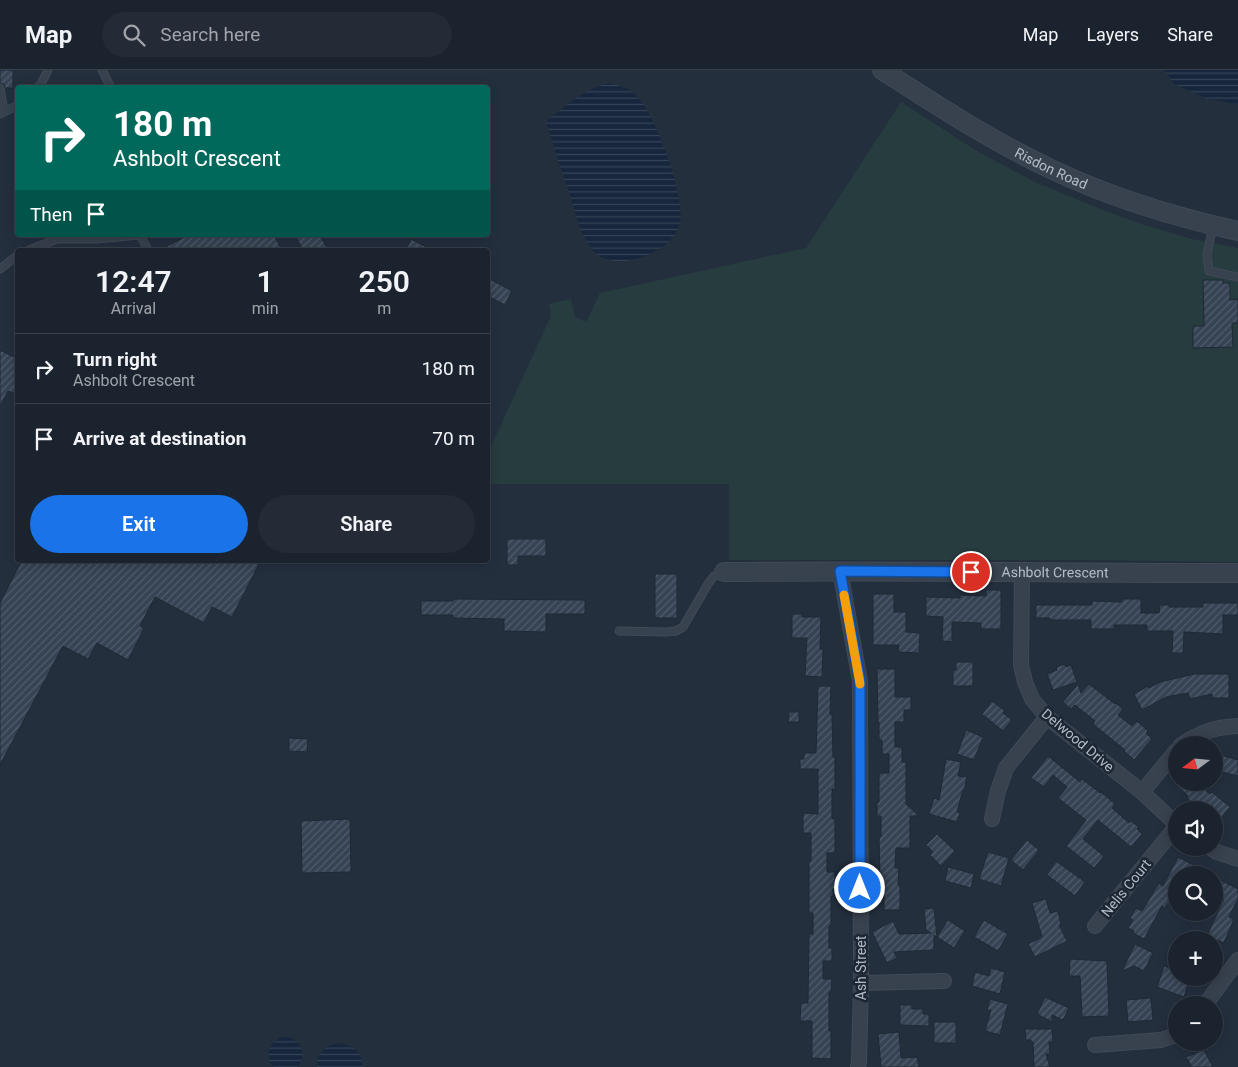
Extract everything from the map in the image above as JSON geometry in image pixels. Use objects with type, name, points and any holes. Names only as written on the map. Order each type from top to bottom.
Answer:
[{"type":"street","name":"Risdon Road","points":[[882,70],[958,119],[1053,170],[1089,186],[1169,214],[1238,231]]},
{"type":"street","name":"Ash Street","points":[[840,571],[860,680],[861,983],[860,1062],[858,1067]]},
{"type":"street","name":"Ashbolt Crescent","points":[[724,572],[1238,573]]},
{"type":"street","name":"Delwood Drive","points":[[1022,573],[1021,665],[1032,699],[1047,717],[1142,792],[1168,817]]},
{"type":"street","points":[[992,819],[998,791],[1006,768],[1047,717]]},
{"type":"street","points":[[1198,736],[1222,727],[1238,726]]},
{"type":"street","points":[[1142,792],[1168,761]]},
{"type":"street","name":"Nelis Court","points":[[1096,926],[1168,835]]},
{"type":"street","points":[[1223,854],[1238,860]]},
{"type":"street","points":[[1212,996],[1238,960]]},
{"type":"street","points":[[861,983],[944,981]]},
{"type":"street","points":[[1095,1045],[1160,1040],[1168,1037]]},
{"type":"lane","points":[[40,85],[48,70]]},
{"type":"lane","points":[[102,70],[110,85]]},
{"type":"lane","points":[[0,88],[2,113],[15,106]]},
{"type":"lane","points":[[1213,225],[1207,254],[1209,271],[1238,277]]},
{"type":"lane","points":[[33,248],[57,239],[119,237]]},
{"type":"lane","points":[[0,269],[15,256]]},
{"type":"lane","points":[[619,631],[676,631],[683,627],[714,576],[724,572]]},
{"type":"green space","points":[[901,102],[977,151],[1035,182],[1141,224],[1192,239],[1238,248],[1238,562],[729,560],[729,484],[490,484],[490,449],[551,316],[549,304],[571,299],[575,317],[586,322],[600,293],[806,248]]},
{"type":"water","points":[[1164,70],[1238,70],[1238,104],[1207,99],[1174,84]]},
{"type":"water","points":[[610,83],[631,91],[637,96],[653,121],[675,180],[681,215],[679,227],[670,240],[650,254],[627,261],[612,261],[597,255],[587,242],[579,224],[546,122],[584,93]]},
{"type":"water","points":[[281,1037],[292,1038],[301,1048],[302,1056],[297,1067],[274,1067],[271,1064],[268,1053],[272,1043]]},
{"type":"water","points":[[339,1043],[348,1045],[356,1050],[362,1061],[362,1067],[317,1067],[323,1050]]},
{"type":"building","points":[[0,70],[13,70],[13,88],[5,88],[4,84],[0,83]]},
{"type":"building","points":[[184,237],[275,237],[281,248],[164,248]]},
{"type":"building","points":[[296,237],[321,237],[327,248],[302,248]]},
{"type":"building","points":[[411,239],[428,248],[407,248]]},
{"type":"building","points":[[490,279],[512,291],[505,305],[490,297]]},
{"type":"building","points":[[1203,280],[1223,280],[1223,283],[1230,283],[1230,300],[1238,299],[1238,323],[1232,323],[1233,347],[1193,348],[1193,326],[1204,326]]},
{"type":"building","points":[[0,350],[15,358],[15,394],[8,391],[0,407]]},
{"type":"building","points":[[507,539],[546,539],[546,556],[518,556],[518,565],[507,565]]},
{"type":"building","points":[[20,563],[259,563],[232,617],[212,607],[204,623],[155,597],[140,626],[144,628],[128,660],[97,643],[88,659],[63,646],[0,765],[0,603]]},
{"type":"building","points":[[655,574],[677,574],[677,618],[655,618]]},
{"type":"building","points":[[986,590],[1001,590],[1001,629],[981,629],[981,623],[952,622],[952,642],[942,641],[943,617],[926,616],[926,597],[960,598],[960,595],[986,596]]},
{"type":"building","points":[[873,594],[894,594],[894,612],[906,612],[906,632],[920,633],[919,653],[898,652],[899,645],[873,645]]},
{"type":"building","points":[[453,599],[585,600],[585,614],[546,614],[546,632],[504,631],[504,619],[453,618],[453,615],[421,615],[421,601],[453,601]]},
{"type":"building","points":[[1122,599],[1141,599],[1141,613],[1159,613],[1160,605],[1169,605],[1169,607],[1203,607],[1203,603],[1238,603],[1238,615],[1223,615],[1223,634],[1184,632],[1183,653],[1172,653],[1173,631],[1147,631],[1147,625],[1114,625],[1114,629],[1091,629],[1091,620],[1036,618],[1036,605],[1092,605],[1092,601],[1122,602]]},
{"type":"building","points":[[792,614],[802,614],[802,617],[821,617],[820,649],[823,649],[822,677],[805,676],[807,638],[792,638]]},
{"type":"building","points":[[956,662],[973,662],[973,686],[953,686],[953,670],[956,670]]},
{"type":"building","points":[[1065,664],[1066,667],[1071,665],[1077,682],[1053,690],[1047,674],[1057,670],[1056,667]]},
{"type":"building","points":[[877,669],[895,669],[895,697],[911,697],[911,710],[904,710],[904,722],[895,722],[895,747],[902,747],[902,762],[906,762],[906,804],[919,816],[910,816],[910,848],[896,848],[895,868],[899,868],[900,910],[884,910],[884,894],[882,894],[882,879],[880,879],[879,837],[881,837],[881,816],[877,816],[879,773],[889,773],[889,754],[882,754],[882,740],[879,740]]},
{"type":"building","points":[[1195,674],[1229,674],[1229,698],[1212,698],[1212,694],[1190,699],[1188,693],[1166,697],[1142,710],[1134,694],[1160,682]]},
{"type":"building","points":[[1078,684],[1081,693],[1089,684],[1123,709],[1118,715],[1132,726],[1137,721],[1148,731],[1146,733],[1152,739],[1134,760],[1125,750],[1093,724],[1095,721],[1075,705],[1071,709],[1063,702]]},
{"type":"building","points":[[818,686],[831,686],[830,714],[832,714],[833,757],[835,757],[835,789],[832,789],[832,819],[835,819],[835,853],[827,853],[827,872],[835,872],[835,889],[833,889],[833,896],[831,896],[831,926],[829,926],[829,948],[832,948],[832,961],[823,961],[823,979],[832,979],[831,992],[829,992],[831,1059],[812,1058],[812,1021],[800,1021],[801,1003],[808,1003],[809,934],[813,934],[813,913],[809,913],[811,833],[803,833],[803,813],[818,814],[818,769],[800,769],[800,759],[804,759],[804,753],[816,753]]},
{"type":"building","points":[[992,701],[1005,711],[1003,713],[1012,720],[1003,731],[982,714]]},
{"type":"building","points":[[789,712],[799,712],[799,722],[788,722]]},
{"type":"building","points":[[966,730],[983,737],[974,760],[957,754]]},
{"type":"building","points":[[289,738],[308,739],[307,752],[289,751]]},
{"type":"building","points":[[1048,756],[1080,782],[1082,779],[1101,792],[1115,804],[1112,808],[1129,823],[1131,821],[1139,827],[1137,829],[1142,834],[1131,847],[1098,820],[1083,839],[1104,856],[1094,868],[1066,846],[1086,820],[1058,798],[1067,787],[1053,775],[1044,787],[1031,778]]},
{"type":"building","points":[[1223,756],[1238,760],[1238,776],[1223,772]]},
{"type":"building","points":[[946,759],[961,762],[958,776],[967,777],[957,812],[960,813],[957,822],[929,814],[934,798],[939,800]]},
{"type":"building","points":[[1183,791],[1206,791],[1210,794],[1212,792],[1223,801],[1191,801],[1187,798],[1188,796]]},
{"type":"building","points":[[1223,801],[1230,807],[1223,816]]},
{"type":"building","points":[[350,819],[351,872],[302,873],[301,821]]},
{"type":"building","points":[[937,834],[955,851],[941,866],[930,855],[933,852],[926,845]]},
{"type":"building","points":[[1027,840],[1039,850],[1023,870],[1011,860]]},
{"type":"building","points":[[988,852],[1009,858],[1001,886],[979,879]]},
{"type":"building","points":[[1178,857],[1196,866],[1173,866]]},
{"type":"building","points":[[1056,861],[1085,882],[1075,896],[1047,875]]},
{"type":"building","points":[[948,867],[974,874],[971,888],[945,881]]},
{"type":"building","points":[[1168,876],[1168,903],[1165,908],[1162,906],[1144,939],[1128,928],[1133,920],[1130,918],[1136,908],[1142,911],[1159,883],[1163,886]]},
{"type":"building","points":[[1223,882],[1238,889],[1238,899],[1229,917],[1234,919],[1224,943],[1223,931],[1209,931],[1214,921],[1223,921]]},
{"type":"building","points":[[1046,899],[1050,913],[1058,911],[1061,924],[1059,925],[1067,941],[1035,957],[1028,944],[1042,937],[1032,903]]},
{"type":"building","points":[[934,908],[937,937],[934,935],[934,950],[894,952],[897,958],[887,963],[872,932],[893,921],[899,934],[931,933],[926,930],[924,909]]},
{"type":"building","points":[[948,920],[965,931],[954,948],[937,937]]},
{"type":"building","points":[[984,920],[1008,934],[998,951],[974,937]]},
{"type":"building","points":[[1135,944],[1153,953],[1144,971],[1134,966],[1122,971]]},
{"type":"building","points":[[1070,959],[1107,961],[1109,1016],[1082,1017],[1080,976],[1069,976]]},
{"type":"building","points":[[1164,966],[1168,967],[1168,986],[1187,986],[1184,996],[1157,987]]},
{"type":"building","points":[[991,968],[1005,972],[1000,994],[972,986],[975,972],[989,976]]},
{"type":"building","points":[[1045,997],[1069,1008],[1063,1020],[1052,1015],[1052,1022],[1037,1014]]},
{"type":"building","points":[[1151,998],[1153,1020],[1128,1022],[1126,1000]]},
{"type":"building","points":[[990,999],[1008,1004],[1000,1035],[985,1031],[991,1010],[987,1010]]},
{"type":"building","points":[[900,1005],[912,1005],[912,1009],[923,1009],[923,1014],[929,1014],[929,1026],[900,1025]]},
{"type":"building","points":[[934,1022],[956,1022],[956,1043],[934,1043]]},
{"type":"building","points":[[1025,1029],[1052,1029],[1053,1042],[1049,1042],[1050,1054],[1046,1054],[1050,1067],[1034,1067],[1033,1042],[1026,1040]]},
{"type":"building","points":[[899,1032],[901,1058],[917,1057],[919,1067],[881,1067],[878,1034]]},
{"type":"building","points":[[1205,1051],[1213,1067],[1192,1067],[1186,1057]]},
{"type":"slow traffic","points":[[844,595],[860,684]]},
{"type":"route","points":[[860,888],[860,680],[840,571],[971,572]]}]
